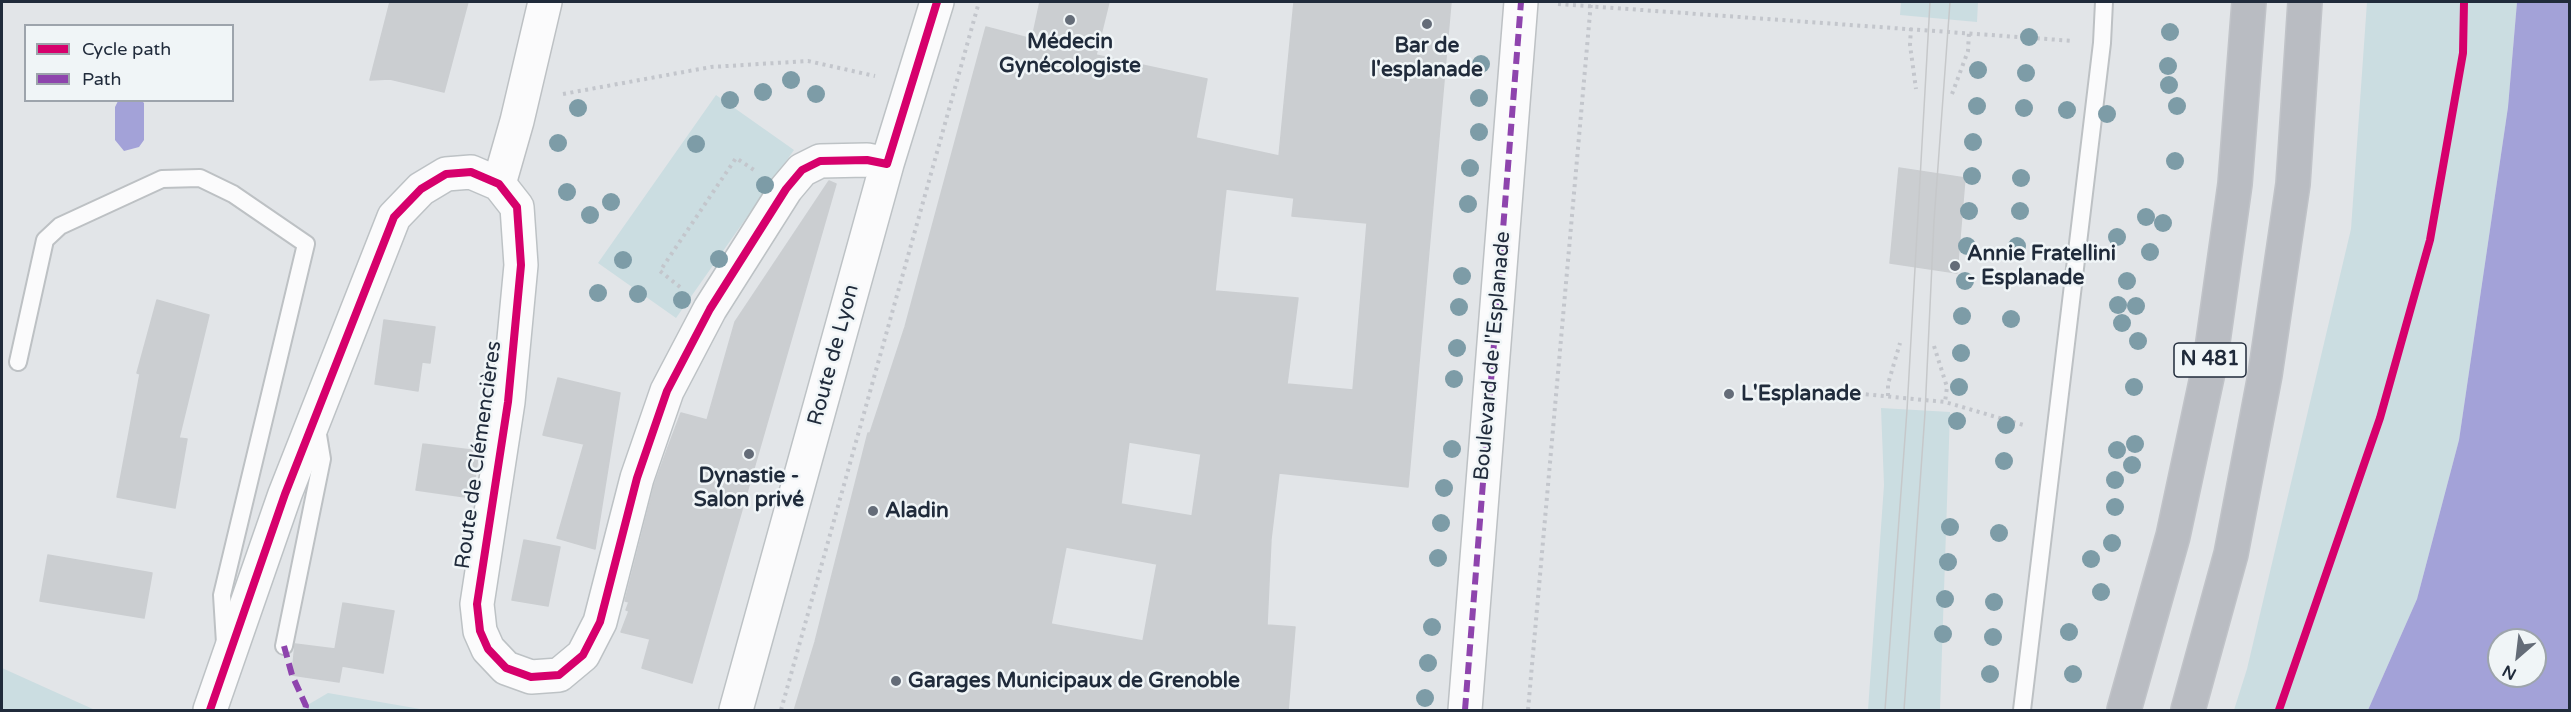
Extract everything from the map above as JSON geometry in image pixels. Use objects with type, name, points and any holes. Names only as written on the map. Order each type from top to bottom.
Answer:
[{"type":"highway","name":"N 481","points":[[2124,711],[2174,536],[2210,363],[2235,184],[2249,2]]},
{"type":"highway","name":"N 481","points":[[2188,711],[2231,554],[2265,375],[2293,184],[2305,2]]},
{"type":"street","points":[[499,184],[517,121],[545,2]]},
{"type":"street","name":"Route de Lyon","points":[[736,711],[887,164],[936,2]]},
{"type":"street","name":"Boulevard de l'Esplanade","points":[[1465,711],[1521,2]]},
{"type":"street","name":"Route de Clémencières","points":[[210,711],[227,668],[285,494],[394,217],[421,189],[447,174],[471,172],[499,184],[517,207],[521,265],[508,402],[477,604],[480,631],[488,649],[506,668],[531,677],[559,675],[583,655],[600,621],[637,478],[667,391],[710,309],[786,189],[802,170],[820,161],[867,160],[887,164]]},
{"type":"lane","points":[[2022,711],[2102,43],[2104,2]]},
{"type":"lane","points":[[18,362],[45,240],[60,226],[162,179],[200,178],[234,194],[306,244],[222,595],[227,668]]},
{"type":"lane","points":[[284,646],[322,459],[316,420]]},
{"type":"path","points":[[781,711],[979,2]]},
{"type":"path","points":[[1521,2],[1592,4],[2102,43]]},
{"type":"path","points":[[1528,711],[1592,4]]},
{"type":"path","points":[[1911,28],[1910,45],[1916,89]]},
{"type":"path","points":[[1953,94],[1968,51],[1969,32]]},
{"type":"path","points":[[517,121],[554,96],[711,67],[808,61],[882,78]]},
{"type":"path","points":[[710,309],[660,271],[736,158],[786,189]]},
{"type":"path","points":[[1888,396],[1888,384],[1900,344]]},
{"type":"path","points":[[1934,346],[1947,387],[1945,402]]},
{"type":"path","points":[[1821,390],[1945,402],[2056,434]]},
{"type":"shaded area","points":[[1901,2],[1978,2],[1977,22],[1900,15]]},
{"type":"shaded area","points":[[2367,2],[2517,2],[2508,107],[2459,440],[2417,599],[2368,710],[2234,710],[2247,669],[2351,229]]},
{"type":"shaded area","points":[[716,95],[794,150],[676,318],[598,263]]},
{"type":"shaded area","points":[[1881,408],[1950,412],[1940,710],[1868,710],[1884,485]]},
{"type":"shaded area","points":[[2,668],[95,710],[2,710]]},
{"type":"shaded area","points":[[328,693],[426,710],[299,710]]},
{"type":"water","points":[[2517,2],[2569,2],[2569,710],[2368,710],[2417,599],[2459,440],[2508,107]]},
{"type":"water","points":[[118,102],[144,103],[144,140],[139,147],[124,151],[115,140],[115,107]]},
{"type":"building","points":[[390,2],[468,2],[444,92],[390,79],[370,80]]},
{"type":"building","points":[[1040,2],[1109,2],[1096,55],[1207,79],[1196,138],[1279,156],[1294,2],[1451,2],[1408,487],[1279,473],[1271,539],[1267,625],[1295,627],[1288,711],[794,711],[815,642],[868,433],[870,433],[905,327],[986,27],[1032,39]],"holes":[[[1226,189],[1294,198],[1292,216],[1367,223],[1353,390],[1287,384],[1298,298],[1215,291]],[[1129,442],[1201,454],[1192,516],[1121,504]],[[1066,547],[1157,564],[1143,641],[1051,624]]]},
{"type":"building","points":[[1899,168],[1965,178],[1957,273],[1890,263]]},
{"type":"building","points":[[829,181],[836,184],[692,683],[642,668],[650,639],[621,632],[629,611],[626,610],[629,602],[625,601],[655,483],[681,413],[707,420],[735,322]]},
{"type":"building","points":[[157,300],[209,315],[179,438],[187,439],[175,508],[117,497],[140,374],[137,373]]},
{"type":"building","points":[[384,320],[435,327],[430,363],[422,362],[418,391],[375,384]]},
{"type":"building","points":[[558,378],[620,393],[595,549],[557,538],[584,444],[543,435]]},
{"type":"building","points":[[423,444],[479,451],[472,498],[416,490]]},
{"type":"building","points":[[524,540],[560,547],[548,606],[512,600]]},
{"type":"building","points":[[48,555],[152,573],[144,618],[40,601]]},
{"type":"building","points":[[343,603],[394,611],[383,673],[342,666],[339,682],[292,675],[295,644],[335,649]]},
{"type":"tram line","points":[[1885,710],[1907,410],[1930,2]]},
{"type":"tram line","points":[[1904,710],[1950,2]]},
{"type":"marked path","points":[[1465,710],[1521,2]]},
{"type":"marked path","points":[[284,646],[292,675],[306,706],[305,710]]},
{"type":"cycle path","points":[[210,710],[285,494],[394,217],[421,189],[446,174],[471,172],[499,184],[517,207],[521,265],[508,402],[477,604],[480,631],[488,649],[506,668],[531,677],[559,675],[583,655],[600,622],[637,478],[667,391],[710,309],[786,189],[802,170],[820,161],[867,160],[887,164],[937,2]]},
{"type":"cycle path","points":[[2279,710],[2380,418],[2430,240],[2463,53],[2464,2]]},
{"type":"place","name":"Médecin Gynécologiste","points":[[1070,20]]},
{"type":"place","name":"Bar de l'esplanade","points":[[1427,24]]},
{"type":"place","name":"Annie Fratellini - Esplanade","points":[[1955,266]]},
{"type":"place","name":"L'Esplanade","points":[[1729,394]]},
{"type":"place","name":"Dynastie - Salon privé","points":[[749,454]]},
{"type":"place","name":"Aladin","points":[[873,511]]},
{"type":"place","name":"Garages Municipaux de Grenoble","points":[[896,681]]}]
